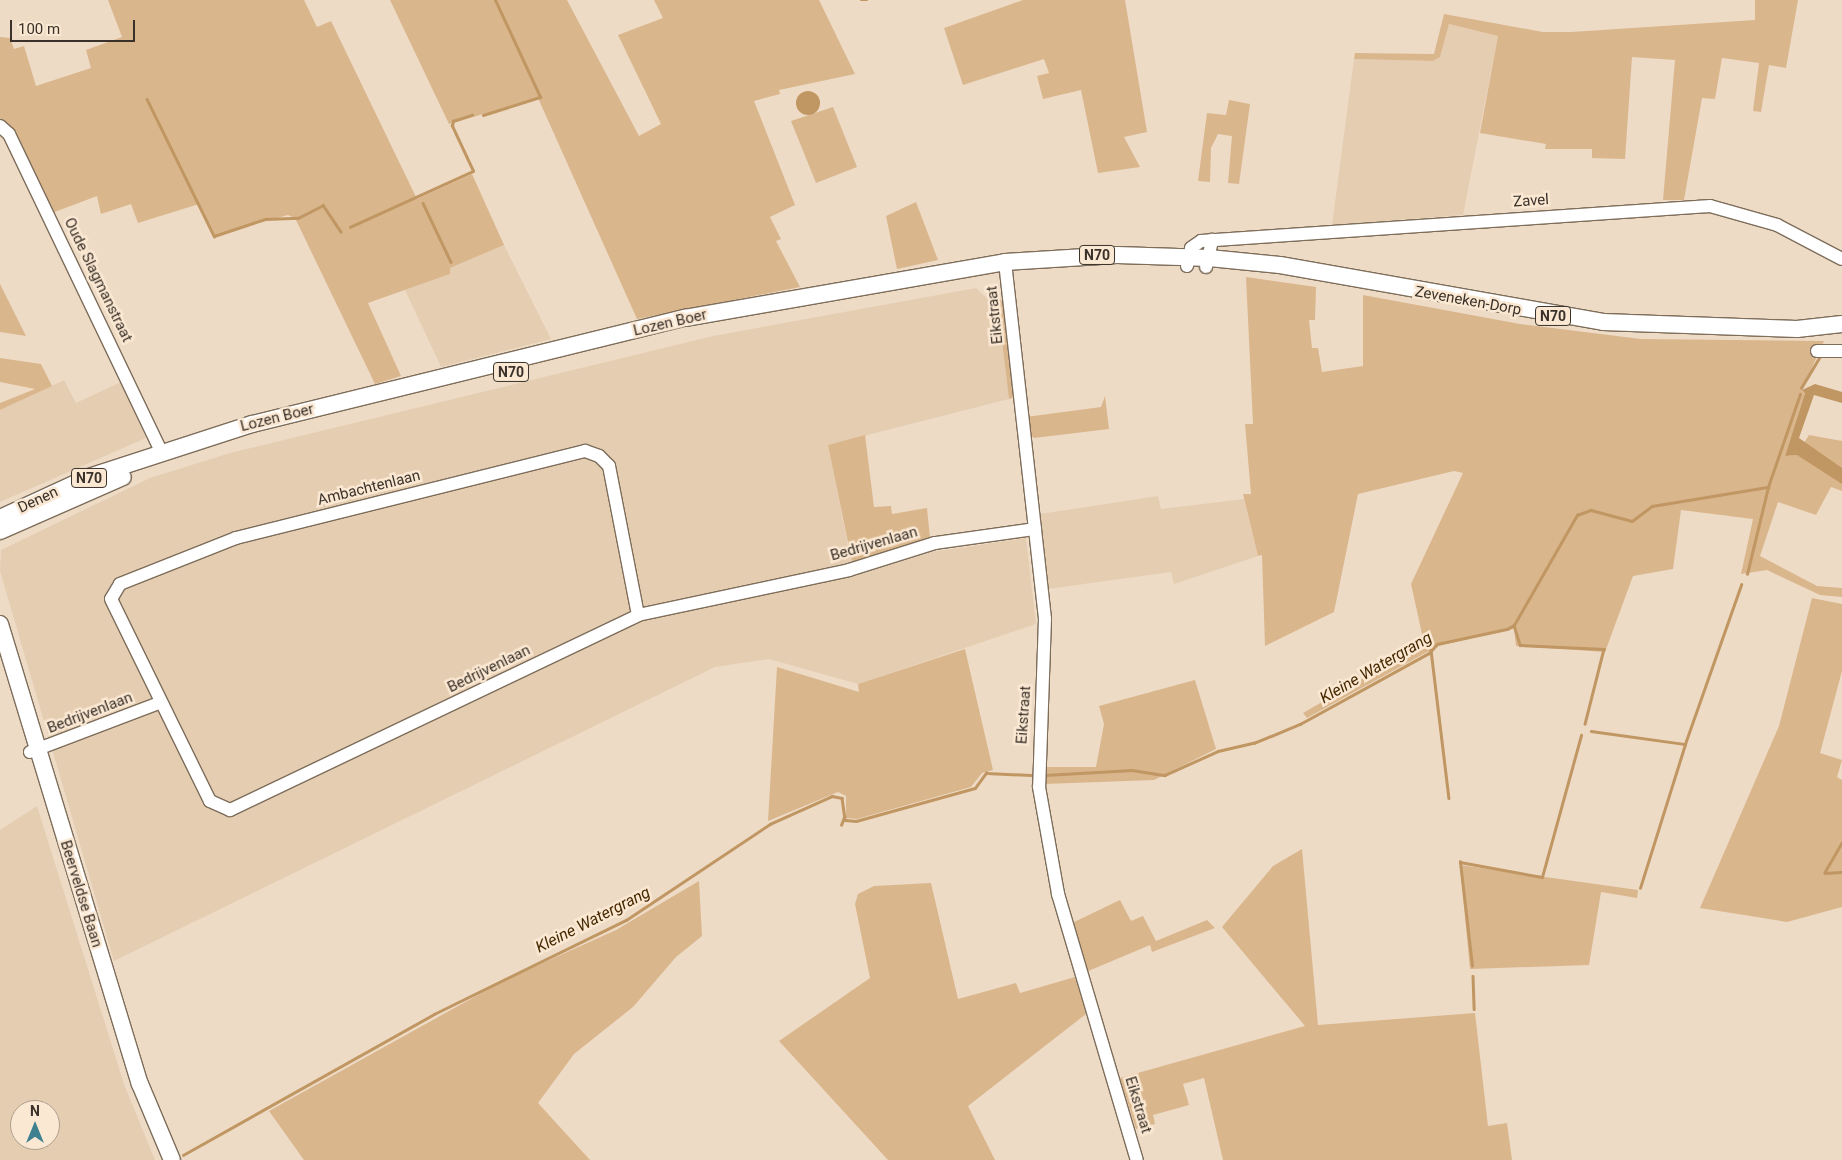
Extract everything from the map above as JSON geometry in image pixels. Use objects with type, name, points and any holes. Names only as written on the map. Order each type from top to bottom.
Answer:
[{"type":"main road","name":"Zeveneken-Dorp","points":[[1006,266],[1208,262],[1320,274],[1603,322],[1842,332]]},
{"type":"main road","name":"Lozen Boer","points":[[161,451],[252,424],[685,318],[1006,266]]},
{"type":"main road","name":"Lozen Boer","points":[[0,531],[113,480],[253,435],[687,329],[1006,266]]},
{"type":"main road","name":"Zeveneken-Dorp","points":[[1797,329],[1842,324]]},
{"type":"main road","name":"Denen","points":[[0,518],[161,451]]},
{"type":"main road","name":"Beerveldse Baan","points":[[0,624],[34,751],[120,1046],[163,1160]]},
{"type":"main road","name":"Beerveldse Baan","points":[[0,650],[140,1084],[172,1160]]},
{"type":"street","name":"Oude Slagmanstraat","points":[[0,126],[9,134],[161,451]]},
{"type":"street","name":"Zavel","points":[[1188,262],[1194,244],[1212,240],[1710,206],[1777,224],[1842,259]]},
{"type":"street","points":[[1208,262],[1212,240]]},
{"type":"street","name":"Eikstraat","points":[[1006,266],[1045,619],[1039,787],[1058,894],[1137,1160]]},
{"type":"street","points":[[1817,351],[1842,351]]},
{"type":"street","name":"Ambachtenlaan","points":[[159,703],[112,607],[120,584],[236,538],[585,451],[599,456],[609,466],[638,615]]},
{"type":"street","name":"Bedrijvenlaan","points":[[34,751],[159,703],[210,801],[230,810],[638,615],[849,570],[936,543],[1035,529]]},
{"type":"shaded area","points":[[108,0],[304,0],[317,27],[331,21],[417,199],[472,174],[504,245],[450,268],[450,274],[368,303],[401,376],[375,384],[295,218],[288,215],[215,235],[199,204],[138,223],[131,204],[101,214],[97,196],[52,213],[8,124],[0,119],[0,37],[10,38],[14,49],[24,46],[36,86],[91,68],[86,50],[122,37]]},
{"type":"shaded area","points":[[390,0],[567,0],[639,136],[661,124],[618,35],[663,18],[654,0],[819,0],[855,74],[779,90],[780,94],[754,101],[795,205],[770,217],[781,239],[776,241],[800,287],[637,319],[538,98],[449,124]]},
{"type":"shaded area","points":[[1023,0],[1125,0],[1147,132],[1124,137],[1140,167],[1098,173],[1081,90],[1043,99],[1037,76],[1049,73],[1044,59],[963,85],[944,28]]},
{"type":"shaded area","points":[[1755,0],[1798,0],[1786,68],[1769,65],[1761,112],[1753,111],[1759,63],[1722,58],[1715,99],[1702,98],[1684,200],[1663,200],[1675,60],[1632,57],[1625,159],[1592,158],[1592,149],[1545,149],[1546,144],[1480,133],[1498,36],[1449,24],[1440,57],[1433,61],[1354,59],[1355,53],[1434,54],[1444,14],[1543,32],[1571,32],[1755,20]]},
{"type":"shaded area","points":[[1449,24],[1498,36],[1463,215],[1332,225],[1354,59],[1433,61],[1440,57]]},
{"type":"shaded area","points":[[808,91],[816,95],[820,103],[816,111],[808,115],[800,111],[796,103],[800,95]]},
{"type":"shaded area","points":[[1229,100],[1250,104],[1239,184],[1228,183],[1232,136],[1218,134],[1211,148],[1210,182],[1198,181],[1207,113],[1226,115]]},
{"type":"shaded area","points":[[833,107],[857,167],[816,183],[791,121]]},
{"type":"shaded area","points":[[916,202],[938,260],[897,269],[886,216]]},
{"type":"shaded area","points":[[504,245],[551,339],[441,367],[405,290],[450,274],[450,268]]},
{"type":"shaded area","points":[[1246,277],[1316,287],[1315,320],[1309,320],[1312,348],[1318,348],[1322,372],[1363,366],[1363,295],[1520,324],[1641,339],[1824,341],[1802,390],[1805,393],[1785,456],[1796,455],[1809,435],[1842,441],[1842,491],[1831,487],[1816,515],[1778,502],[1760,556],[1817,586],[1842,588],[1842,597],[1820,595],[1767,570],[1741,574],[1753,519],[1681,510],[1673,569],[1633,576],[1605,652],[1516,646],[1514,629],[1493,633],[1438,646],[1307,718],[1303,713],[1424,643],[1411,584],[1463,473],[1454,471],[1358,494],[1334,612],[1265,646],[1262,555],[1258,556],[1243,494],[1251,494],[1245,424],[1253,424]]},
{"type":"shaded area","points":[[0,284],[26,336],[0,332]]},
{"type":"shaded area","points":[[976,288],[998,309],[1009,399],[828,445],[854,576],[932,552],[1026,538],[1036,624],[858,684],[769,659],[715,667],[114,961],[0,571],[1,550],[150,478],[230,453],[713,336]]},
{"type":"shaded area","points":[[997,295],[1006,306],[1015,397],[1009,399],[998,309],[990,301]]},
{"type":"shaded area","points":[[0,358],[41,364],[52,386],[0,410],[0,403],[35,389],[0,382]]},
{"type":"shaded area","points":[[64,380],[76,403],[121,382],[146,438],[0,502],[0,410]]},
{"type":"shaded area","points":[[1815,384],[1842,392],[1842,403],[1814,395],[1799,438],[1842,468],[1842,484],[1797,455],[1785,456],[1805,393],[1802,390]]},
{"type":"shaded area","points":[[1105,396],[1109,429],[1034,438],[1028,433],[1026,417],[1101,407]]},
{"type":"shaded area","points":[[865,435],[874,507],[891,506],[892,514],[927,508],[930,538],[852,562],[828,445]]},
{"type":"shaded area","points":[[1158,496],[1161,509],[1244,499],[1258,556],[1174,584],[1171,572],[1048,589],[1040,514]]},
{"type":"shaded area","points":[[1812,598],[1842,604],[1842,671],[1820,753],[1842,760],[1837,777],[1842,780],[1842,907],[1787,922],[1700,908],[1779,726]]},
{"type":"shaded area","points":[[965,649],[993,770],[982,773],[971,787],[857,819],[846,818],[846,796],[838,792],[768,821],[777,667],[859,692],[858,684]]},
{"type":"shaded area","points":[[1195,680],[1216,749],[1154,780],[1045,784],[1043,767],[1096,767],[1104,724],[1099,706]]},
{"type":"shaded area","points":[[37,806],[124,1084],[155,1160],[0,1160],[0,830]]},
{"type":"shaded area","points":[[1302,849],[1318,1025],[1475,1013],[1488,1126],[1507,1123],[1512,1160],[1223,1160],[1204,1078],[1183,1084],[1189,1105],[1153,1115],[1155,1124],[1136,1129],[1120,1078],[1305,1026],[1222,927],[1273,866]]},
{"type":"shaded area","points":[[1460,865],[1638,890],[1637,898],[1601,892],[1589,965],[1470,969]]},
{"type":"shaded area","points":[[699,881],[702,936],[676,957],[633,1007],[574,1054],[538,1103],[590,1160],[304,1160],[269,1111],[503,981],[616,930]]},
{"type":"shaded area","points":[[931,883],[958,999],[1016,983],[1020,993],[1075,977],[1086,1014],[968,1106],[995,1160],[888,1160],[779,1041],[870,978],[855,904],[858,894],[874,886]]},
{"type":"shaded area","points":[[1120,900],[1131,921],[1143,916],[1156,941],[1207,920],[1215,928],[1152,952],[1150,945],[1086,972],[1072,923]]},
{"type":"waterway","points":[[483,115],[540,97],[495,0]]},
{"type":"waterway","points":[[861,0],[867,0]]},
{"type":"waterway","points":[[147,99],[214,236],[265,219],[298,218],[323,205],[341,232]]},
{"type":"waterway","points":[[350,227],[473,171],[452,126],[453,121],[472,115]]},
{"type":"waterway","points":[[423,203],[451,262]]},
{"type":"waterway","name":"Kleine Watergrang","points":[[1801,388],[1820,356]]},
{"type":"waterway","name":"Kleine Watergrang","points":[[1045,775],[1132,770],[1165,775],[1218,751],[1254,743],[1300,724],[1429,653],[1437,644],[1507,629],[1514,625],[1577,515],[1591,510],[1632,521],[1652,506],[1768,487],[1800,394]]},
{"type":"waterway","points":[[1747,574],[1768,487]]},
{"type":"waterway","points":[[1591,731],[1685,744],[1741,585]]},
{"type":"waterway","points":[[1514,625],[1520,645],[1604,649],[1585,724]]},
{"type":"waterway","points":[[1431,650],[1449,798]]},
{"type":"waterway","points":[[1472,966],[1460,862],[1542,877],[1581,735]]},
{"type":"waterway","points":[[1640,888],[1685,744]]},
{"type":"waterway","name":"Kleine Watergrang","points":[[183,1155],[434,1014],[626,920],[770,824],[832,796],[842,798],[845,820],[856,821],[975,788],[986,773],[1031,775]]},
{"type":"waterway","name":"Kleine Watergrang","points":[[841,825],[844,817]]},
{"type":"waterway","points":[[1842,843],[1825,873],[1842,872]]},
{"type":"waterway","points":[[1473,976],[1474,1009]]}]
